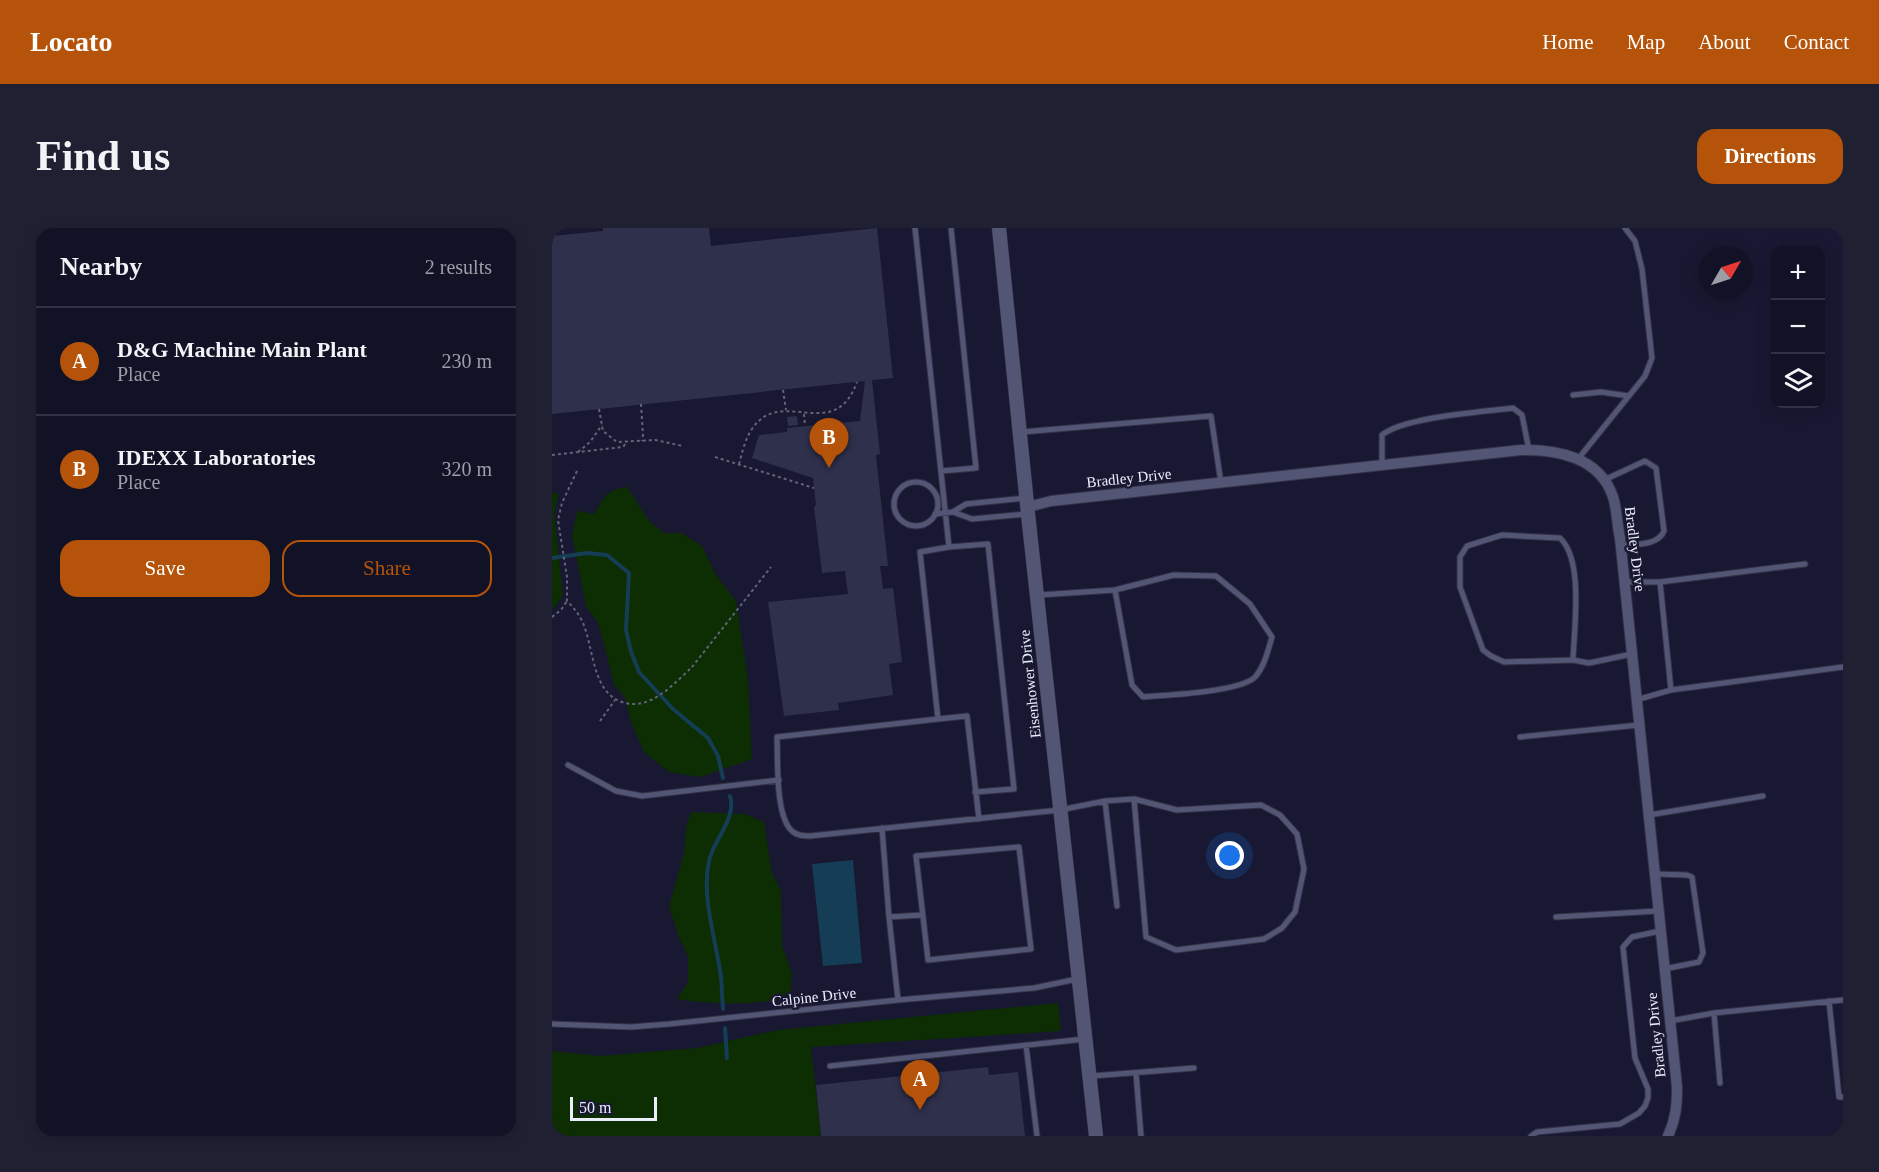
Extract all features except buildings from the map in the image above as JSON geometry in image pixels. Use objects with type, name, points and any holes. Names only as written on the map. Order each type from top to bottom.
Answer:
[{"type":"street","name":"Eisenhower Drive","points":[[999,228],[1077,979],[1096,1136]]},
{"type":"street","name":"Bradley Drive","points":[[1028,506],[1051,501],[1544,449],[1578,459],[1604,480],[1613,497],[1621,546],[1670,1021],[1677,1110],[1668,1136]]},
{"type":"lane","points":[[915,228],[949,547]]},
{"type":"lane","points":[[940,471],[976,468],[951,228]]},
{"type":"lane","points":[[1578,459],[1645,376],[1652,358],[1642,270],[1635,241],[1625,228]]},
{"type":"lane","points":[[1573,395],[1601,392],[1629,396]]},
{"type":"lane","points":[[1382,465],[1382,435],[1388,430],[1408,423],[1513,408],[1522,415],[1529,450]]},
{"type":"lane","points":[[1020,432],[1211,416],[1221,483]]},
{"type":"lane","points":[[1604,480],[1645,461],[1656,468],[1664,531],[1662,536],[1656,541],[1621,546]]},
{"type":"lane","points":[[935,514],[938,502],[935,494],[923,484],[909,484],[897,493],[894,507],[900,520],[906,524],[919,526],[926,524],[935,514],[952,512],[966,504],[1028,506]]},
{"type":"lane","points":[[952,512],[972,519],[1028,506]]},
{"type":"lane","points":[[1573,660],[1575,574],[1567,544],[1560,538],[1502,535],[1467,546],[1460,557],[1460,587],[1483,650],[1491,656],[1504,662],[1573,660],[1589,663],[1632,654]]},
{"type":"lane","points":[[938,719],[920,552],[988,544],[1014,789],[975,792]]},
{"type":"lane","points":[[1624,582],[1660,582],[1805,564]]},
{"type":"lane","points":[[1037,595],[1115,590],[1174,575],[1216,576],[1250,604],[1272,637],[1266,658],[1255,678],[1230,688],[1143,697],[1132,685],[1115,590]]},
{"type":"lane","points":[[1660,582],[1671,690]]},
{"type":"lane","points":[[1636,700],[1671,690],[1843,667]]},
{"type":"lane","points":[[979,819],[967,717],[777,737],[783,816],[790,830],[798,835],[810,836],[979,819],[1060,810],[1105,801],[1134,800],[1176,810],[1261,805],[1280,815],[1297,834],[1304,869],[1295,912],[1282,928],[1264,939],[1176,950],[1146,937],[1134,800]]},
{"type":"lane","points":[[1520,737],[1639,725]]},
{"type":"lane","points":[[568,765],[616,792],[642,796],[779,780]]},
{"type":"lane","points":[[1648,815],[1763,796]]},
{"type":"lane","points":[[1105,801],[1117,906]]},
{"type":"lane","points":[[882,828],[898,1000]]},
{"type":"lane","points":[[1019,847],[1031,949],[928,960],[922,915],[916,856],[1019,847]]},
{"type":"lane","points":[[1654,874],[1692,877],[1703,953],[1699,962],[1664,969]]},
{"type":"lane","points":[[1556,916],[1658,911]]},
{"type":"lane","points":[[889,917],[922,915]]},
{"type":"lane","points":[[1531,1136],[1537,1132],[1620,1124],[1639,1113],[1645,1106],[1648,1089],[1635,1058],[1623,947],[1632,937],[1660,931]]},
{"type":"lane","name":"Calpine Drive","points":[[552,1024],[650,1026],[1034,988],[1077,979]]},
{"type":"lane","points":[[1670,1021],[1714,1013],[1843,1000]]},
{"type":"lane","points":[[1829,1001],[1839,1097],[1843,1097]]},
{"type":"lane","points":[[1714,1013],[1720,1083]]},
{"type":"lane","points":[[831,1066],[1086,1039]]},
{"type":"lane","points":[[1026,1045],[1037,1136]]},
{"type":"lane","points":[[1090,1076],[1194,1068]]},
{"type":"lane","points":[[1136,1072],[1141,1136]]},
{"type":"path","points":[[739,464],[750,431],[767,415],[786,410],[820,415],[837,408],[850,398],[857,382]]},
{"type":"path","points":[[783,390],[786,410]]},
{"type":"path","points":[[641,404],[642,441]]},
{"type":"path","points":[[599,409],[603,431],[611,439],[626,443],[655,441],[683,446]]},
{"type":"path","points":[[804,413],[805,426]]},
{"type":"path","points":[[578,452],[590,442],[602,425]]},
{"type":"path","points":[[552,455],[623,447],[626,443]]},
{"type":"path","points":[[715,457],[814,488]]},
{"type":"path","points":[[552,617],[567,601],[567,577],[558,520],[562,503],[577,471]]},
{"type":"path","points":[[567,601],[584,623],[601,684],[615,700],[638,706],[649,702],[692,667],[771,567]]},
{"type":"path","points":[[600,721],[615,700]]},
{"type":"green space","points":[[627,487],[649,521],[664,533],[681,533],[702,546],[716,575],[736,601],[748,679],[752,759],[700,777],[669,772],[644,752],[631,722],[625,698],[614,684],[598,622],[586,607],[572,535],[577,511],[594,514],[610,492]]},
{"type":"green space","points":[[552,493],[559,493],[554,513],[563,595],[552,611]]},
{"type":"green space","points":[[691,812],[745,814],[764,822],[772,873],[781,891],[782,945],[792,974],[790,998],[734,1003],[677,999],[688,982],[688,957],[669,907],[684,852],[686,827]]},
{"type":"green space","points":[[1058,1003],[1061,1031],[811,1047],[821,1136],[552,1136],[552,1051],[601,1056],[697,1048],[778,1030]]},
{"type":"water","points":[[853,860],[862,963],[823,966],[812,864]]},
{"type":"waterway","points":[[552,558],[587,553],[607,555],[629,573],[626,630],[639,672],[673,709],[708,738],[718,756],[723,778]]},
{"type":"waterway","points":[[723,1009],[721,977],[708,904],[707,875],[711,853],[730,813],[730,796]]},
{"type":"waterway","points":[[725,1028],[727,1058]]},
{"type":"place","name":"IDEXX Laboratories","points":[[829,468]]},
{"type":"place","name":"D&G Machine Main Plant","points":[[920,1110]]}]
